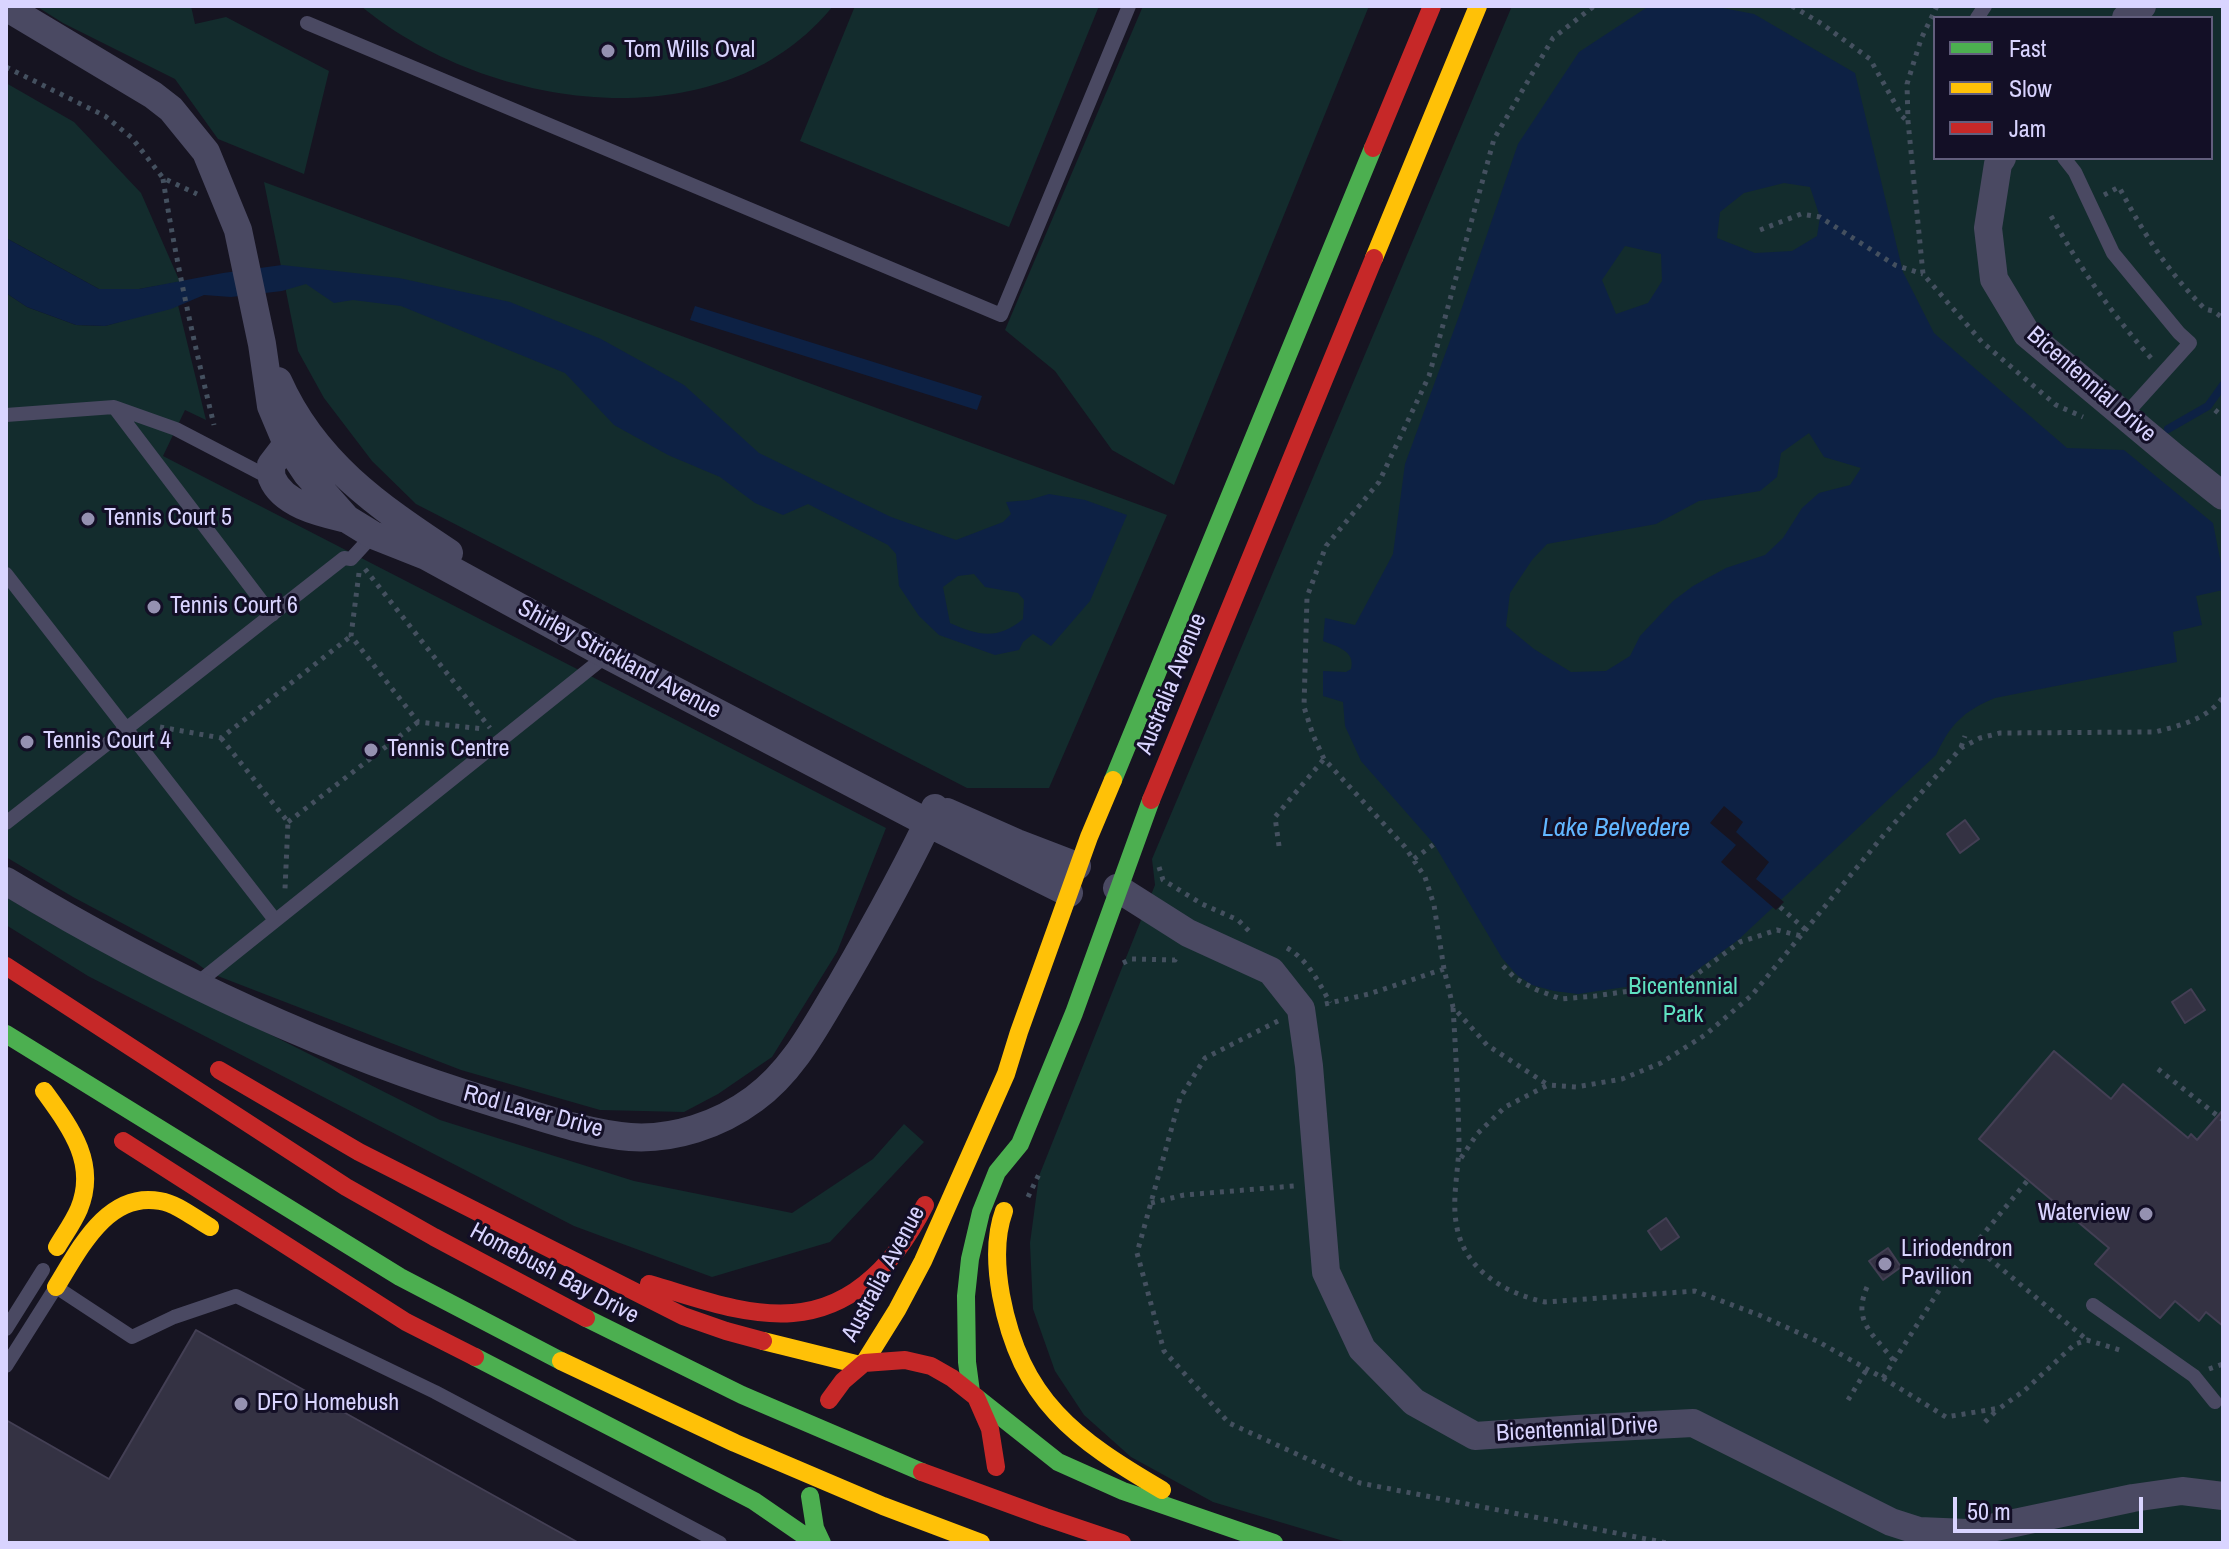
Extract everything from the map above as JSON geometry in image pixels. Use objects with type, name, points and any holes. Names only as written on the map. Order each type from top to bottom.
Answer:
[{"type":"main road","name":"Australia Avenue","points":[[996,1467],[990,1429],[973,1395],[967,1362],[966,1296],[970,1259],[981,1212],[997,1172],[1020,1144],[1074,1013],[1094,890],[1077,866],[1432,6]]},
{"type":"main road","name":"Australia Avenue","points":[[829,1400],[843,1381],[862,1364],[923,1261],[1006,1074],[1022,1025],[1094,890],[1139,828],[1478,6]]},
{"type":"main road","name":"Homebush Bay Drive","points":[[6,966],[347,1187],[609,1331],[903,1465],[1061,1524],[1122,1543]]},
{"type":"main road","points":[[992,1062],[1058,984]]},
{"type":"main road","points":[[55,996],[114,1014]]},
{"type":"main road","points":[[6,1034],[400,1277],[589,1376],[735,1443],[883,1506],[981,1543]]},
{"type":"main road","points":[[197,1057],[359,1152],[683,1316],[710,1327],[862,1364],[888,1360],[919,1362],[942,1372],[1058,1462],[1123,1491],[1274,1543]]},
{"type":"main road","points":[[43,1270],[78,1211],[87,1184],[86,1158],[73,1133],[38,1087],[84,1116]]},
{"type":"main road","points":[[110,1133],[406,1322],[754,1501],[815,1543]]},
{"type":"main road","points":[[1020,1144],[1020,1190],[1001,1218],[997,1271],[1005,1324],[1029,1377],[1055,1414],[1091,1447],[1238,1532]]},
{"type":"main road","points":[[577,1264],[728,1306],[795,1313],[829,1304],[859,1288],[881,1271],[901,1248],[930,1195]]},
{"type":"main road","points":[[56,1287],[100,1221],[120,1206],[141,1198],[163,1201],[223,1235]]},
{"type":"main road","points":[[331,1295],[406,1322]]},
{"type":"main road","points":[[810,1496],[815,1528],[822,1543]]},
{"type":"street","name":"Shirley Strickland Avenue","points":[[6,7],[153,95],[171,109],[206,152],[233,217],[262,344],[286,398],[307,474],[347,519],[373,535],[426,556],[607,655],[931,815],[1094,890]]},
{"type":"street","name":"Bicentennial Drive","points":[[2001,160],[1988,228],[1994,279],[2027,334],[2223,496]]},
{"type":"street","name":"Shirley Strickland Avenue","points":[[297,439],[340,470],[388,512],[450,554],[548,603],[931,815],[1077,866]]},
{"type":"street","points":[[297,439],[271,465],[273,479],[285,495],[313,512],[347,519]]},
{"type":"street","name":"Rod Laver Drive","points":[[6,881],[77,924],[194,985],[328,1044],[441,1086],[589,1129],[630,1137],[671,1135],[704,1126],[730,1114],[755,1099],[778,1079],[797,1055],[856,958],[931,815]]},
{"type":"street","points":[[1094,890],[1271,971],[1301,1009]]},
{"type":"street","name":"Bicentennial Drive","points":[[1301,1009],[1309,1066],[1326,1272],[1362,1349],[1414,1402],[1475,1436],[1693,1423],[1891,1522],[1919,1531],[1967,1533],[2118,1500],[2182,1491],[2223,1496]]},
{"type":"lane","points":[[307,23],[1001,315],[1129,6]]},
{"type":"lane","points":[[2066,160],[2075,172],[2113,253],[2162,314],[2190,343],[2125,415]]},
{"type":"lane","points":[[6,415],[114,407],[176,429],[273,479]]},
{"type":"lane","points":[[114,407],[272,615]]},
{"type":"lane","points":[[6,823],[344,558],[351,559],[373,535]]},
{"type":"lane","points":[[6,574],[280,916]]},
{"type":"lane","points":[[194,985],[607,655]]},
{"type":"lane","points":[[6,1329],[43,1270]]},
{"type":"lane","points":[[6,1366],[56,1287],[132,1337],[174,1317],[236,1296],[435,1392],[720,1543]]},
{"type":"lane","points":[[2093,1305],[2194,1376],[2215,1402]]},
{"type":"path","points":[[1594,6],[1553,38],[1494,139],[1429,376],[1379,482],[1326,546],[1307,597],[1304,707],[1324,759],[1414,859],[1425,877],[1434,905],[1453,1007],[1458,1083],[1456,1222],[1464,1249],[1477,1267],[1496,1284],[1522,1297],[1545,1302],[1695,1291],[1817,1341],[1946,1417],[2000,1408]]},
{"type":"path","points":[[1792,6],[1870,59],[1902,116],[1908,121]]},
{"type":"path","points":[[6,67],[105,116],[132,138],[163,178],[233,217]]},
{"type":"path","points":[[163,178],[172,240],[214,425]]},
{"type":"path","points":[[2088,203],[2119,187],[2147,239],[2165,264],[2205,309],[2223,318]]},
{"type":"path","points":[[1760,230],[1801,214],[1820,217],[1895,265],[1923,274]]},
{"type":"path","points":[[2051,216],[2095,290],[2154,361]]},
{"type":"path","points":[[2215,410],[2223,417]]},
{"type":"path","points":[[221,738],[351,636],[361,564],[491,730],[418,722],[288,822]]},
{"type":"path","points":[[351,636],[418,722]]},
{"type":"path","points":[[1453,1007],[1487,1045],[1548,1085],[1576,1087],[1622,1079],[1661,1063],[1705,1035],[1752,995],[1882,837],[1961,748],[1980,738],[2000,733],[2155,732],[2200,717],[2223,697]]},
{"type":"path","points":[[130,725],[221,738],[288,822],[280,916]]},
{"type":"path","points":[[1961,748],[1965,736]]},
{"type":"path","points":[[1279,846],[1275,817],[1324,759]]},
{"type":"path","points":[[1414,859],[1437,842]]},
{"type":"path","points":[[1780,907],[1806,930]]},
{"type":"path","points":[[1503,966],[1516,979],[1561,999],[1595,996],[1685,983],[1740,942],[1777,930],[1801,936]]},
{"type":"path","points":[[1117,966],[1131,959],[1175,960],[1188,933]]},
{"type":"path","points":[[1444,969],[1369,994],[1301,1009],[1205,1058],[1180,1098],[1137,1253],[1164,1351],[1229,1423],[1360,1483],[1667,1543]]},
{"type":"path","points":[[2158,1069],[2223,1120]]},
{"type":"path","points":[[1459,1161],[1477,1134],[1505,1107],[1548,1085]]},
{"type":"path","points":[[1020,1190],[1044,1166]]},
{"type":"path","points":[[1883,1378],[1947,1278],[2028,1180]]},
{"type":"path","points":[[1151,1203],[1184,1195],[1319,1184]]},
{"type":"path","points":[[1973,1245],[2087,1340],[2130,1352],[2157,1352]]},
{"type":"path","points":[[1867,1287],[1861,1301],[1861,1317],[1893,1360]]},
{"type":"path","points":[[1985,1422],[2075,1344],[2087,1340]]},
{"type":"path","points":[[1848,1400],[1867,1369]]},
{"type":"green space","points":[[36,6],[191,6],[195,24],[226,17],[329,71],[304,174],[218,139],[175,79],[63,23]]},
{"type":"green space","name":"Tom Wills Oval","points":[[361,6],[833,6],[785,50],[729,80],[667,95],[602,98],[535,89],[472,70],[413,42]]},
{"type":"green space","points":[[855,6],[1099,6],[1009,227],[800,141]]},
{"type":"green space","points":[[1143,6],[1369,6],[1174,485],[1112,450],[1055,371],[1005,330]]},
{"type":"green space","name":"Bicentennial Park","points":[[1512,6],[2223,6],[2223,1543],[1350,1543],[1213,1502],[1131,1457],[1084,1415],[1055,1371],[1033,1309],[1030,1243],[1039,1176],[1155,885],[1152,859]]},
{"type":"green space","points":[[6,83],[74,122],[141,193],[180,282],[139,289],[99,289],[6,238]]},
{"type":"green space","points":[[264,182],[1167,515],[1049,788],[967,788],[416,504],[372,461],[324,398],[298,351]]},
{"type":"green space","name":"Tennis Centre","points":[[6,293],[27,307],[76,325],[105,326],[178,305],[206,420],[185,410],[163,456],[886,828],[837,952],[772,1057],[718,1094],[684,1112],[600,1110],[461,1070],[210,973],[6,857]]},
{"type":"green space","points":[[6,897],[55,926],[440,1120],[634,1181],[792,1213],[873,1159],[904,1124],[924,1142],[830,1242],[712,1277],[574,1226],[88,976],[6,925]]},
{"type":"water","name":"Lake Belvedere","points":[[1649,6],[1712,6],[1754,14],[1855,73],[1903,272],[1934,333],[2067,448],[2124,450],[2213,523],[2223,590],[2196,596],[2202,625],[2173,632],[2177,662],[1995,698],[1974,708],[1952,727],[1936,755],[1738,940],[1686,978],[1578,994],[1532,985],[1517,975],[1502,958],[1434,844],[1361,761],[1345,726],[1343,702],[1323,696],[1323,671],[1346,672],[1351,669],[1352,663],[1344,650],[1323,641],[1325,618],[1355,625],[1393,554],[1405,464],[1518,144],[1579,52]],"holes":[[[1784,183],[1810,187],[1820,217],[1817,236],[1792,251],[1755,253],[1717,238],[1720,212],[1744,193]],[[1625,246],[1661,254],[1662,281],[1648,303],[1616,314],[1602,280]],[[1809,433],[1824,457],[1861,468],[1850,485],[1819,493],[1802,508],[1783,538],[1765,555],[1726,568],[1673,601],[1640,636],[1630,656],[1606,671],[1571,672],[1534,649],[1506,626],[1510,593],[1547,544],[1656,524],[1699,501],[1760,491],[1777,477],[1781,453]]]},
{"type":"water","points":[[6,238],[99,289],[139,289],[282,265],[399,278],[510,302],[601,339],[684,385],[759,453],[891,517],[956,540],[1003,522],[1011,514],[1006,502],[1049,494],[1085,500],[1127,515],[1090,601],[1051,646],[1033,634],[1019,650],[995,655],[939,635],[919,616],[899,586],[896,554],[888,545],[808,504],[783,515],[755,503],[720,477],[668,455],[614,425],[565,373],[401,306],[353,300],[334,303],[306,284],[282,291],[231,297],[204,295],[171,309],[105,326],[76,325],[27,307],[6,293]],"holes":[[[974,574],[985,587],[1018,593],[1024,600],[1023,619],[1005,630],[988,634],[950,623],[943,587],[958,576]]]},
{"type":"water","points":[[695,306],[982,396],[977,410],[690,320]]},
{"type":"pier","points":[[1724,806],[1743,822],[1736,832],[1769,862],[1756,879],[1784,902],[1776,910],[1721,862],[1736,845],[1710,823]]},
{"type":"building","points":[[1965,820],[1979,839],[1960,853],[1947,834]]},
{"type":"building","points":[[2191,989],[2205,1010],[2185,1023],[2172,1002]]},
{"type":"building","name":"Waterview","points":[[2054,1051],[2111,1099],[2123,1084],[2188,1138],[2191,1134],[2197,1140],[2223,1110],[2223,1326],[2206,1312],[2199,1321],[2175,1301],[2160,1318],[2095,1264],[2109,1248],[1979,1139]]},
{"type":"building","points":[[1666,1218],[1679,1237],[1661,1250],[1648,1231]]},
{"type":"building","name":"Liriodendron Pavilion","points":[[1888,1248],[1901,1267],[1883,1280],[1869,1261]]},
{"type":"building","name":"DFO Homebush","points":[[196,1330],[579,1543],[6,1543],[6,1420],[109,1479]]},
{"type":"waterway","points":[[2168,429],[2208,406],[2223,385]]},
{"type":"traffic: fast","points":[[1113,780],[1373,148]]},
{"type":"traffic: fast","points":[[971,1392],[967,1362],[966,1296],[970,1259],[981,1212],[997,1172],[1020,1144],[1074,1013],[1151,800]]},
{"type":"traffic: fast","points":[[6,1034],[400,1277],[561,1361]]},
{"type":"traffic: fast","points":[[586,1318],[742,1395],[922,1472]]},
{"type":"traffic: fast","points":[[475,1357],[754,1501],[815,1543]]},
{"type":"traffic: fast","points":[[976,1397],[1058,1462],[1123,1491],[1274,1543]]},
{"type":"traffic: fast","points":[[810,1496],[815,1528],[822,1543]]},
{"type":"traffic: slow","points":[[1374,258],[1478,6]]},
{"type":"traffic: slow","points":[[864,1363],[923,1261],[1006,1074],[1089,837],[1113,780]]},
{"type":"traffic: slow","points":[[44,1091],[72,1132],[85,1176],[79,1209],[57,1247]]},
{"type":"traffic: slow","points":[[56,1287],[97,1226],[125,1205],[141,1200],[160,1201],[180,1208],[210,1227]]},
{"type":"traffic: slow","points":[[1004,1211],[997,1242],[998,1274],[1010,1332],[1022,1363],[1056,1413],[1078,1434],[1162,1490]]},
{"type":"traffic: slow","points":[[763,1341],[860,1365]]},
{"type":"traffic: slow","points":[[561,1361],[735,1443],[883,1506],[981,1543]]},
{"type":"traffic: jam","points":[[1373,148],[1432,6]]},
{"type":"traffic: jam","points":[[1151,800],[1374,258]]},
{"type":"traffic: jam","points":[[6,966],[346,1187],[586,1318]]},
{"type":"traffic: jam","points":[[219,1070],[359,1152],[683,1316],[763,1341]]},
{"type":"traffic: jam","points":[[123,1141],[406,1322],[475,1357]]},
{"type":"traffic: jam","points":[[649,1284],[720,1305],[757,1312],[793,1313],[816,1309],[856,1291],[873,1277],[902,1244],[925,1205]]},
{"type":"traffic: jam","points":[[829,1400],[843,1381],[864,1363],[905,1360],[931,1366],[976,1397],[990,1429],[996,1467]]},
{"type":"traffic: jam","points":[[922,1472],[1122,1543]]},
{"type":"place","name":"Tom Wills Oval","points":[[608,51]]},
{"type":"place","name":"Tennis Court 5","points":[[88,519]]},
{"type":"place","name":"Tennis Court 6","points":[[154,607]]},
{"type":"place","name":"Tennis Court 4","points":[[27,742]]},
{"type":"place","name":"Tennis Centre","points":[[371,750]]},
{"type":"place","name":"Waterview","points":[[2146,1214]]},
{"type":"place","name":"Liriodendron Pavilion","points":[[1885,1264]]},
{"type":"place","name":"DFO Homebush","points":[[241,1404]]}]
